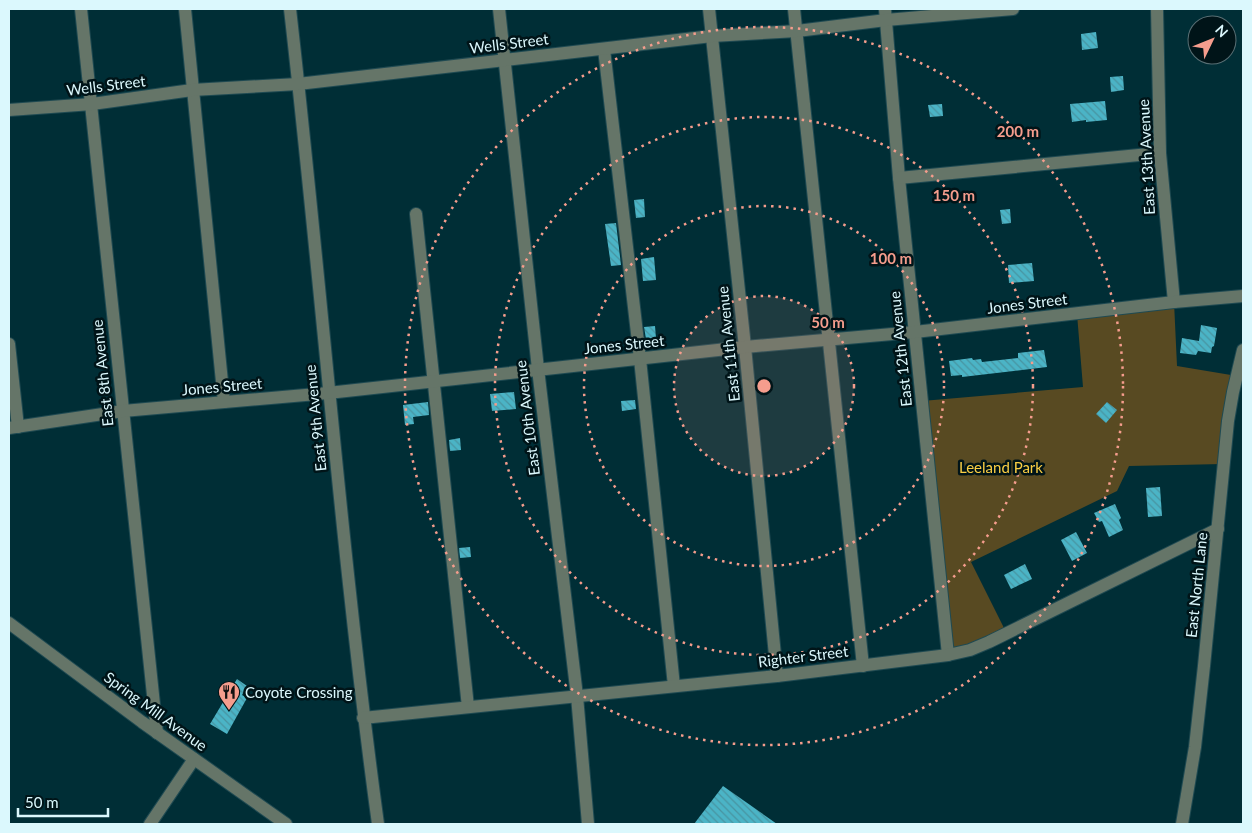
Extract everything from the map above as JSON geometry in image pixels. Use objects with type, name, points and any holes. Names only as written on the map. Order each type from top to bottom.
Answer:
[{"type":"street","name":"East 8th Avenue","points":[[81,9],[157,733]]},
{"type":"street","points":[[185,9],[224,402]]},
{"type":"street","name":"East 9th Avenue","points":[[290,9],[328,393],[363,718],[378,824]]},
{"type":"street","name":"East 10th Avenue","points":[[499,9],[538,369],[577,696],[588,824]]},
{"type":"street","name":"East 11th Avenue","points":[[709,9],[745,347],[777,676]]},
{"type":"street","points":[[794,9],[863,666]]},
{"type":"street","name":"Wells Street","points":[[9,110],[92,104],[192,90],[298,84],[712,36],[797,31],[886,14],[1013,9]]},
{"type":"street","name":"East 13th Avenue","points":[[1157,9],[1160,153],[1174,302]]},
{"type":"street","name":"East 12th Avenue","points":[[886,14],[899,178],[948,655]]},
{"type":"street","points":[[604,49],[640,358],[674,686]]},
{"type":"street","points":[[899,178],[1160,153]]},
{"type":"street","points":[[416,214],[468,707]]},
{"type":"street","name":"Jones Street","points":[[13,427],[122,411],[328,393],[640,358],[915,332],[1174,302],[1243,296]]},
{"type":"street","points":[[9,344],[13,427]]},
{"type":"street","name":"East North Lane","points":[[1182,824],[1196,737],[1228,421],[1243,350]]},
{"type":"street","name":"Righter Street","points":[[363,718],[777,676],[948,655],[970,650],[989,642],[1218,529]]},
{"type":"street","name":"Spring Mill Avenue","points":[[9,623],[157,733],[286,824]]},
{"type":"street","points":[[150,824],[194,759]]},
{"type":"green space","name":"Leeland Park","points":[[1174,302],[1177,366],[1237,376],[1223,464],[1129,466],[1117,491],[971,562],[1007,634],[948,655],[922,401],[1083,387],[1077,314]]},
{"type":"building","points":[[1096,32],[1098,48],[1082,50],[1081,34]]},
{"type":"building","points":[[1123,76],[1124,90],[1111,92],[1110,77]]},
{"type":"building","points":[[1105,101],[1107,120],[1072,122],[1070,104]]},
{"type":"building","points":[[942,104],[943,116],[930,117],[928,105]]},
{"type":"building","points":[[644,199],[645,217],[636,218],[634,200]]},
{"type":"building","points":[[1010,209],[1011,223],[1002,224],[1000,210]]},
{"type":"building","points":[[616,223],[621,265],[611,266],[605,224]]},
{"type":"building","points":[[654,257],[656,280],[643,281],[641,259]]},
{"type":"building","points":[[1032,263],[1034,281],[1009,283],[1008,265]]},
{"type":"building","points":[[1201,325],[1217,328],[1211,353],[1198,351],[1196,355],[1180,353],[1182,338],[1199,341]]},
{"type":"building","points":[[655,326],[656,338],[646,339],[644,327]]},
{"type":"building","points":[[1044,350],[1047,367],[962,377],[962,375],[951,376],[949,361],[972,358],[973,360],[981,359],[982,362],[1018,358],[1018,353]]},
{"type":"building","points":[[514,392],[516,409],[492,411],[490,394]]},
{"type":"building","points":[[635,400],[636,409],[622,411],[621,401]]},
{"type":"building","points":[[428,402],[429,415],[413,417],[414,424],[405,425],[403,405]]},
{"type":"building","points":[[1107,402],[1117,410],[1106,423],[1096,414]]},
{"type":"building","points":[[460,438],[461,450],[450,451],[449,440]]},
{"type":"building","points":[[1160,487],[1162,516],[1148,517],[1146,488]]},
{"type":"building","points":[[1115,504],[1121,518],[1119,520],[1123,530],[1109,537],[1102,521],[1099,522],[1094,513]]},
{"type":"building","points":[[1076,532],[1087,553],[1072,561],[1061,540]]},
{"type":"building","points":[[470,547],[471,557],[460,558],[459,548]]},
{"type":"building","points":[[1025,564],[1032,579],[1011,589],[1004,575]]},
{"type":"building","name":"Coyote Crossing","points":[[237,679],[247,686],[242,695],[247,698],[227,734],[210,724]]},
{"type":"building","points":[[723,786],[777,824],[694,824]]},
{"type":"place","name":"Coyote Crossing","points":[[229,711]]}]
